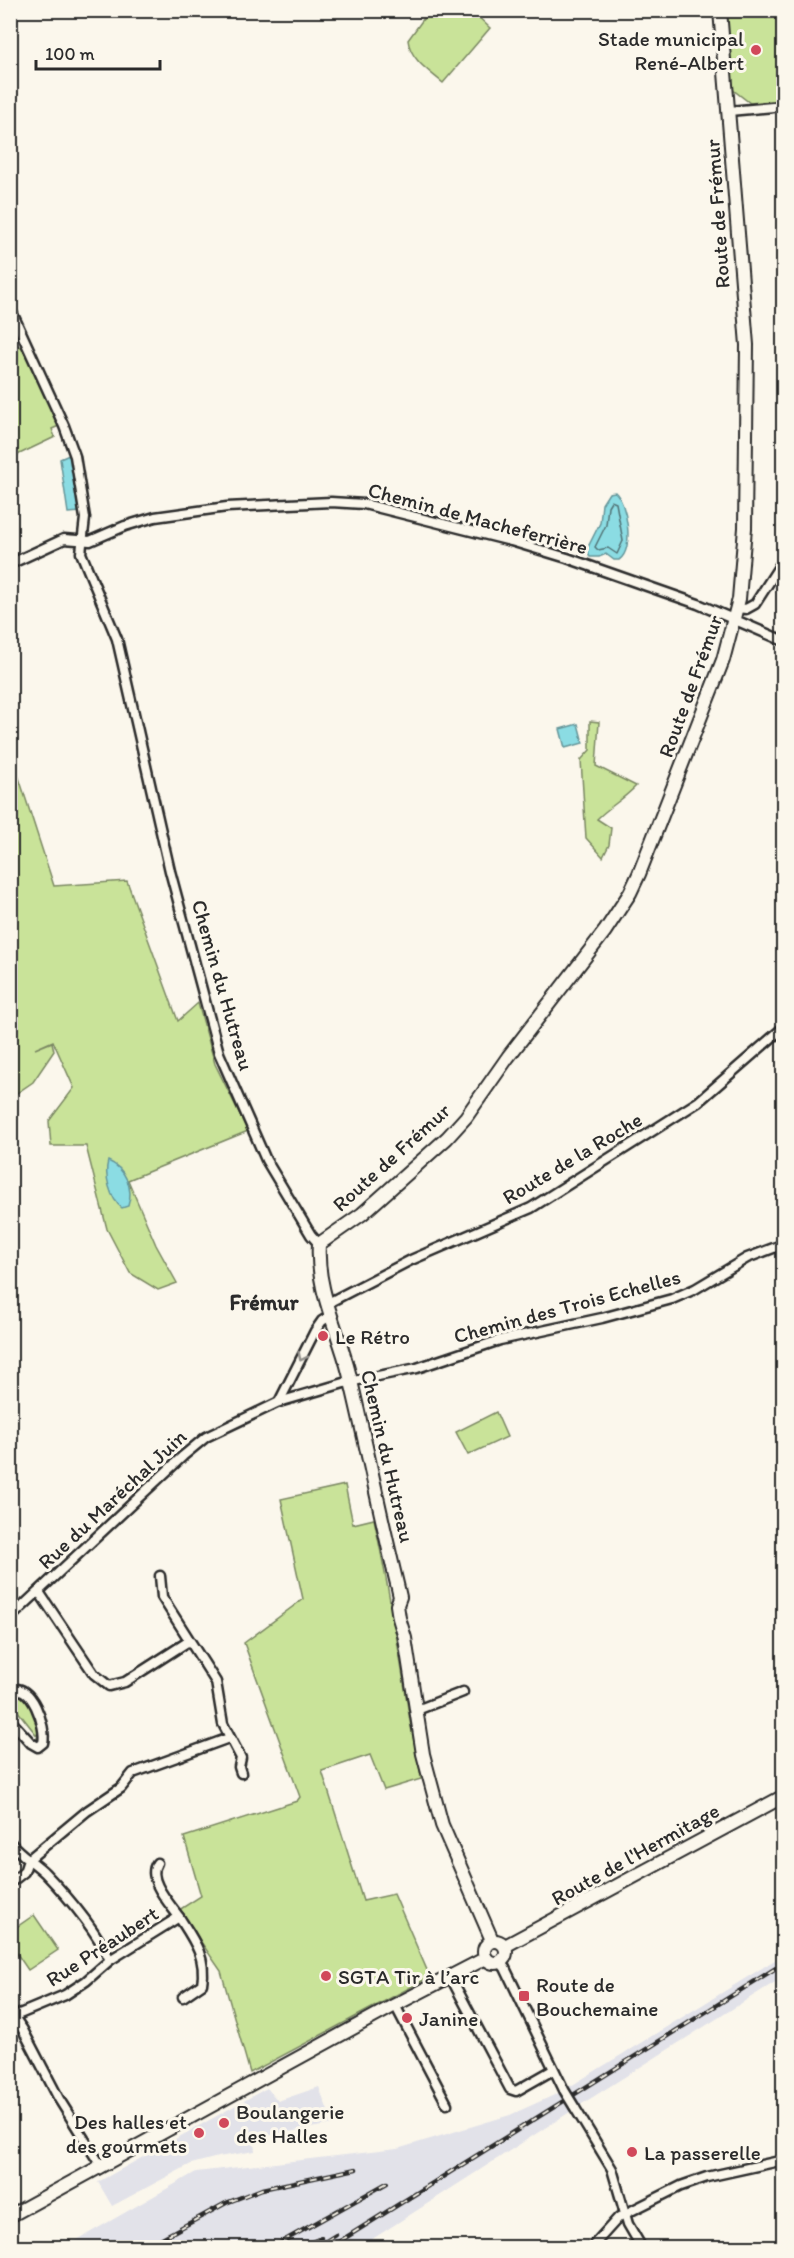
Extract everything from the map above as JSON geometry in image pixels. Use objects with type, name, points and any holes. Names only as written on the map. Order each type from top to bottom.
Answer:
[{"type":"street","name":"Route de Frémur","points":[[319,1244],[362,1214],[453,1131],[620,909],[639,874],[707,705],[736,614],[745,528],[747,345],[720,10]]},
{"type":"street","points":[[729,111],[783,106]]},
{"type":"street","name":"Chemin du Hutreau","points":[[10,308],[65,427],[75,456],[85,518],[82,539],[83,559],[117,639],[170,871],[221,1061],[266,1160],[311,1235],[319,1244],[318,1264],[328,1310],[342,1347],[400,1597],[399,1618],[405,1638],[423,1754],[442,1825],[492,1940]]},
{"type":"street","name":"Chemin de Macheferrière","points":[[10,564],[64,539],[90,541],[125,526],[155,517],[227,507],[332,502],[364,504],[540,549],[736,614],[783,641]]},
{"type":"street","points":[[736,614],[755,604],[783,559]]},
{"type":"street","name":"Route de la Roche","points":[[328,1310],[411,1260],[531,1208],[698,1102],[783,1027]]},
{"type":"street","name":"Chemin des Trois Echelles","points":[[351,1383],[417,1368],[500,1340],[602,1318],[672,1299],[695,1289],[747,1258],[783,1244]]},
{"type":"street","points":[[279,1402],[328,1310]]},
{"type":"street","name":"Rue du Maréchal Juin","points":[[10,1618],[206,1437],[279,1402],[351,1383]]},
{"type":"street","points":[[160,1575],[162,1597],[216,1682],[223,1724],[241,1758],[239,1767],[241,1773]]},
{"type":"street","points":[[39,1592],[94,1674],[109,1686],[125,1682],[189,1641]]},
{"type":"street","points":[[10,1691],[16,1688],[23,1689],[31,1696],[45,1734],[44,1743],[38,1747],[31,1743],[10,1720]]},
{"type":"street","points":[[417,1710],[463,1692]]},
{"type":"street","points":[[10,1883],[24,1872],[28,1860],[87,1811],[121,1788],[133,1773],[229,1738]]},
{"type":"street","name":"Route de l'Hermitage","points":[[505,1946],[783,1796]]},
{"type":"street","points":[[10,1842],[44,1872],[74,1906],[110,1960]]},
{"type":"street","name":"Rue Préaubert","points":[[157,1863],[153,1869],[154,1878],[201,1952],[202,1984],[183,1997]]},
{"type":"street","name":"Rue Préaubert","points":[[12,2015],[65,1995],[86,1981],[110,1960],[179,1917]]},
{"type":"street","points":[[10,2216],[395,2005],[486,1958],[492,1940],[500,1941],[505,1946],[500,1962],[553,2070],[612,2169],[625,2213],[642,2247]]},
{"type":"street","points":[[486,1958],[491,1963],[500,1962]]},
{"type":"street","points":[[450,1976],[510,2089],[516,2091],[553,2070]]},
{"type":"street","points":[[395,2005],[447,2104]]},
{"type":"street","points":[[12,2015],[59,2099],[101,2166]]},
{"type":"street","points":[[591,2247],[625,2213],[636,2210],[681,2186],[707,2177],[783,2160]]},
{"type":"shaded area","points":[[783,1955],[783,1977],[577,2107],[566,2089]]},
{"type":"shaded area","points":[[319,2087],[333,2124],[266,2136],[267,2140],[254,2142],[255,2151],[191,2164],[112,2206],[98,2182],[267,2088],[278,2101]]},
{"type":"shaded area","points":[[561,2092],[573,2110],[360,2247],[63,2248],[196,2172],[397,2149],[510,2115]]},
{"type":"green space","points":[[429,11],[472,11],[490,28],[443,83],[416,59],[408,40]]},
{"type":"green space","name":"Stade municipal René-Albert","points":[[726,11],[783,11],[783,100],[750,103],[732,89]]},
{"type":"green space","points":[[12,322],[17,332],[14,339],[16,345],[24,348],[57,417],[59,426],[52,429],[55,437],[11,458]]},
{"type":"green space","points":[[590,721],[599,722],[596,766],[636,786],[597,819],[611,828],[609,845],[603,857],[586,838],[581,760],[590,750]]},
{"type":"green space","points":[[10,750],[54,886],[127,881],[178,1021],[198,1003],[215,1064],[248,1131],[128,1180],[156,1245],[177,1283],[158,1290],[130,1273],[107,1229],[86,1146],[51,1146],[49,1121],[74,1088],[53,1041],[35,1049],[52,1042],[54,1051],[33,1082],[11,1097],[10,994],[13,992],[10,985]]},
{"type":"green space","points":[[496,1412],[507,1437],[468,1455],[456,1432]]},
{"type":"green space","points":[[345,1485],[353,1524],[374,1519],[421,1779],[384,1790],[370,1755],[322,1771],[363,1901],[394,1894],[430,1977],[250,2073],[221,1971],[179,1910],[201,1896],[184,1837],[297,1801],[300,1797],[244,1643],[303,1599],[281,1499]]},
{"type":"green space","points":[[20,1692],[29,1702],[35,1715],[39,1729],[39,1743],[33,1741],[38,1737],[13,1705],[11,1707],[11,1694]]},
{"type":"green space","points":[[34,1915],[58,1950],[28,1970],[11,1945],[11,1931]]},
{"type":"water","points":[[69,455],[75,473],[81,512],[68,513],[60,459]]},
{"type":"water","points":[[615,492],[623,506],[628,526],[627,547],[624,555],[619,560],[614,560],[606,554],[590,557],[587,549],[600,523],[602,504],[609,493]]},
{"type":"water","points":[[578,724],[583,743],[565,748],[560,729]]},
{"type":"water","points":[[108,1161],[119,1168],[127,1179],[130,1192],[128,1206],[122,1208],[111,1193],[107,1173]]},
{"type":"railway","points":[[329,2248],[784,1963]]},
{"type":"railway","points":[[144,2248],[226,2203],[262,2189],[356,2169]]},
{"type":"railway","points":[[271,2248],[387,2183]]},
{"type":"railway","points":[[315,2248],[336,2235]]},
{"type":"railway","points":[[298,2248],[321,2238]]},
{"type":"place","name":"Stade municipal René-Albert","points":[[756,50]]},
{"type":"place","name":"Le Rétro","points":[[323,1336]]},
{"type":"place","name":"SGTA Tir à l’arc","points":[[326,1976]]},
{"type":"place","name":"Route de Bouchemaine","points":[[524,1996]]},
{"type":"place","name":"Janine","points":[[407,2018]]},
{"type":"place","name":"Boulangerie des Halles","points":[[224,2123]]},
{"type":"place","name":"Des halles et des gourmets","points":[[199,2133]]},
{"type":"place","name":"La passerelle","points":[[632,2152]]},
{"type":"district","name":"Frémur","points":[[264,1302]]}]
